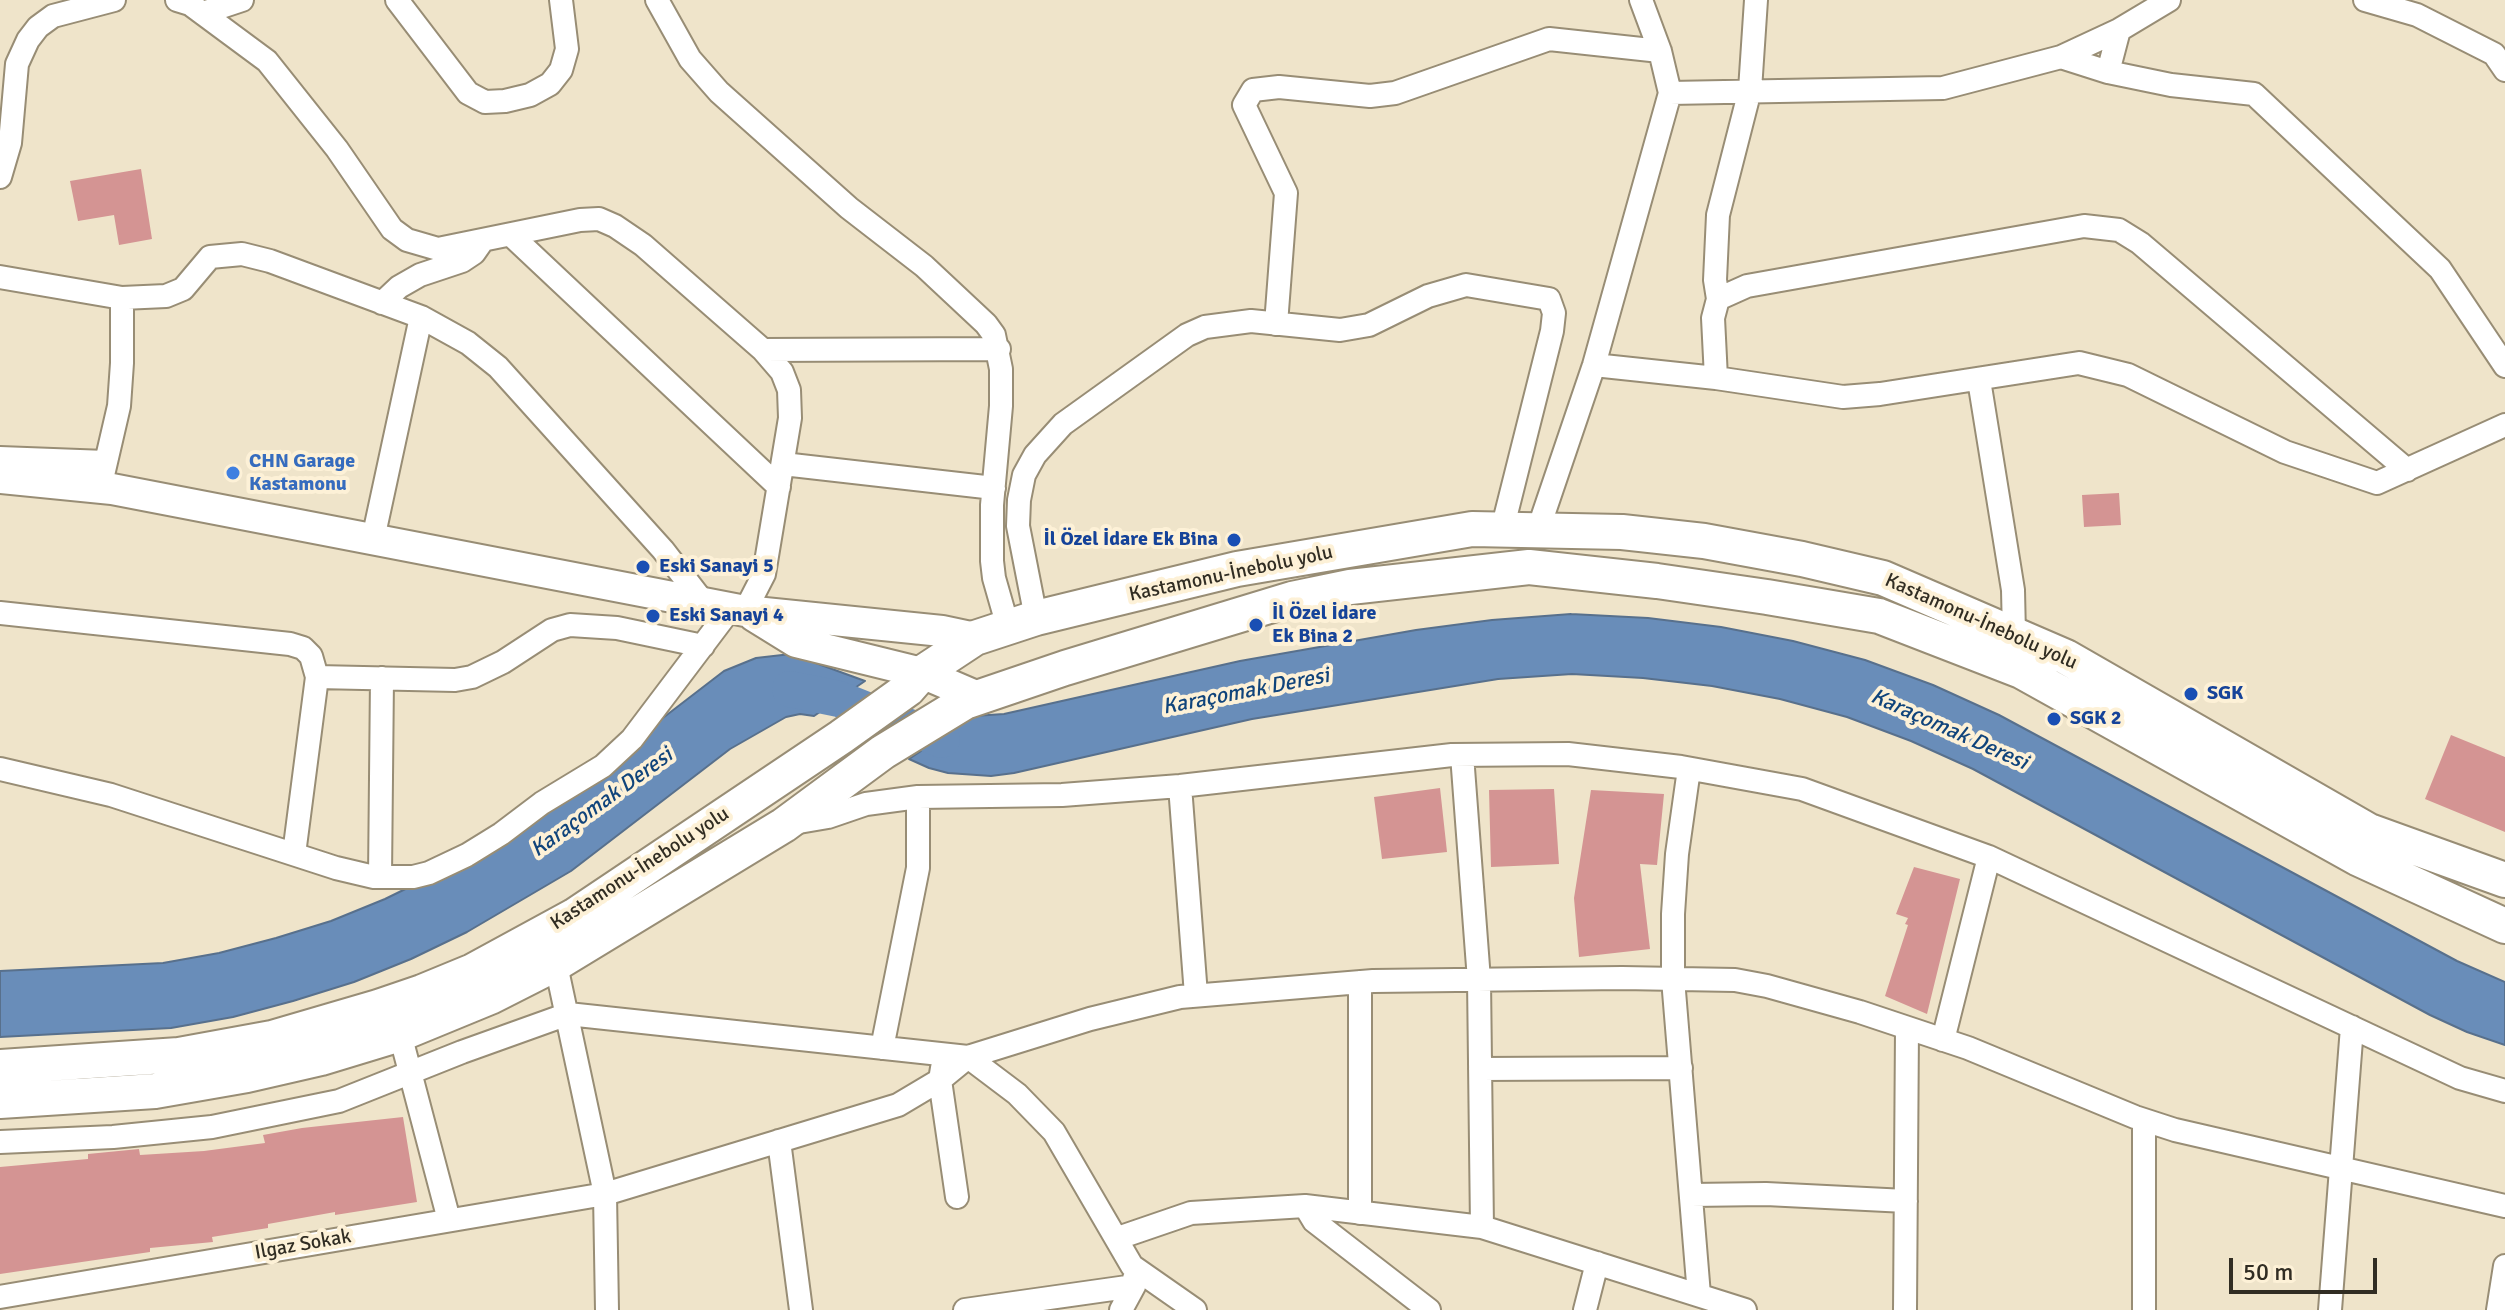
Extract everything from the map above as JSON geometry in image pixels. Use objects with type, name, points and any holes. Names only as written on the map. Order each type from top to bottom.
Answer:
[{"type":"main road","points":[[0,478],[103,475],[373,539],[727,607],[942,631],[975,638]]},
{"type":"main road","name":"Kastamonu-İnebolu yolu","points":[[0,1067],[179,1055],[272,1038],[422,992],[473,971],[574,916],[841,737],[975,638],[1149,589],[1237,569],[1472,529],[1635,533],[1704,541],[1883,578],[2066,657],[2369,831],[2505,880]]},
{"type":"main road","points":[[0,1101],[155,1091],[321,1058],[400,1034],[490,997],[557,963],[784,825],[883,752],[964,703],[1065,668],[1292,599],[1350,587],[1529,567],[1740,593],[1879,616],[2021,671],[2357,858],[2505,926]]},
{"type":"main road","points":[[1149,589],[1162,638]]},
{"type":"main road","points":[[727,607],[796,642],[915,681],[964,703]]},
{"type":"main road","points":[[1033,620],[1064,625],[1069,637],[1070,656],[1065,668]]},
{"type":"street","points":[[0,177],[10,143],[8,77],[28,40],[38,27],[53,16],[114,0]]},
{"type":"street","points":[[0,769],[111,795],[336,868],[380,877],[413,877],[451,864],[603,766],[632,739],[703,646],[727,607],[764,574],[790,418],[789,390],[782,372],[763,350],[643,245],[599,219],[580,220],[438,249],[407,240],[392,229],[337,149],[267,61],[190,4],[177,0]]},
{"type":"street","points":[[203,13],[242,0]]},
{"type":"street","points":[[397,0],[468,93],[485,102],[530,95],[550,84],[561,70],[567,49],[561,0]]},
{"type":"street","points":[[657,0],[690,59],[719,92],[849,208],[924,266],[994,335],[1001,369],[994,488],[994,578],[1033,620]]},
{"type":"street","points":[[1538,530],[1594,365],[1670,93],[1660,51],[1641,0]]},
{"type":"street","points":[[1716,378],[1713,318],[1718,299],[1715,280],[1718,215],[1750,90],[1756,0]]},
{"type":"street","points":[[1670,93],[1943,88],[2061,57],[2119,30],[2169,0]]},
{"type":"street","points":[[2365,0],[2417,15],[2501,58]]},
{"type":"street","points":[[2108,72],[2119,30]]},
{"type":"street","points":[[1276,324],[1286,193],[1244,105],[1253,90],[1279,87],[1370,96],[1395,93],[1549,39],[1660,51]]},
{"type":"street","points":[[2061,57],[2108,72],[2171,85],[2254,94],[2440,269],[2505,366]]},
{"type":"street","points":[[1718,299],[1747,286],[2084,226],[2119,230],[2140,243],[2407,470]]},
{"type":"street","points":[[511,235],[779,487]]},
{"type":"street","points":[[382,303],[399,287],[420,275],[462,261],[474,253],[483,241]]},
{"type":"street","points":[[0,277],[122,298],[166,296],[183,289],[210,257],[242,254],[270,261],[421,317],[468,343],[498,367],[663,550],[727,607]]},
{"type":"street","points":[[1033,620],[1018,526],[1024,475],[1035,455],[1063,424],[1187,335],[1205,327],[1251,321],[1340,330],[1369,325],[1428,296],[1466,285],[1549,299],[1554,313],[1552,331],[1502,530]]},
{"type":"street","points":[[0,458],[103,475],[119,406],[122,298]]},
{"type":"street","points":[[373,539],[421,317]]},
{"type":"street","points":[[763,350],[999,349]]},
{"type":"street","points":[[1594,365],[1716,378],[1843,397],[1979,380],[2079,363],[2128,375],[2285,452],[2377,483],[2505,425]]},
{"type":"street","points":[[1979,380],[2013,590],[2014,635]]},
{"type":"street","points":[[783,464],[994,488]]},
{"type":"street","points":[[0,613],[290,644],[303,648],[311,656],[317,677],[294,854]]},
{"type":"street","points":[[317,677],[455,680],[472,677],[503,662],[552,630],[570,625],[617,628],[703,646]]},
{"type":"street","points":[[380,877],[382,678]]},
{"type":"street","points":[[784,825],[828,817],[866,804],[918,797],[1062,795],[1180,786],[1462,755],[1568,754],[1689,769],[1802,789],[1989,857],[2460,1078],[2505,1091]]},
{"type":"street","points":[[1462,755],[1479,980],[1482,1227]]},
{"type":"street","points":[[1689,769],[1675,884],[1673,979],[1699,1295]]},
{"type":"street","points":[[1180,786],[1196,995]]},
{"type":"street","points":[[882,1048],[918,868],[918,797]]},
{"type":"street","points":[[1943,1040],[1989,857]]},
{"type":"street","points":[[548,930],[605,1194],[607,1310]]},
{"type":"street","points":[[0,1142],[113,1137],[212,1127],[339,1101],[568,1014],[968,1057],[1090,1019],[1196,995],[1360,982],[1735,980],[1767,986],[1943,1040],[2175,1130],[2505,1206]]},
{"type":"street","points":[[1360,982],[1360,1213]]},
{"type":"street","points":[[2330,1310],[2352,1027]]},
{"type":"street","points":[[1905,1310],[1907,1028]]},
{"type":"street","points":[[400,1034],[449,1220]]},
{"type":"street","points":[[944,1054],[940,1080],[957,1197]]},
{"type":"street","points":[[968,1057],[1017,1094],[1054,1132],[1118,1238],[1133,1276],[1195,1310]]},
{"type":"street","name":"Ilgaz Sokak","points":[[0,1297],[605,1194],[898,1105],[940,1080],[968,1057]]},
{"type":"street","points":[[1480,1069],[1681,1068]]},
{"type":"street","points":[[2144,1120],[2144,1310]]},
{"type":"street","points":[[779,1141],[801,1310]]},
{"type":"street","points":[[1691,1195],[1766,1194],[1906,1201]]},
{"type":"street","points":[[1305,1206],[1314,1221],[1429,1310]]},
{"type":"street","points":[[1118,1238],[1191,1213],[1305,1206],[1482,1227],[1745,1310]]},
{"type":"street","points":[[1585,1310],[1597,1263]]},
{"type":"street","points":[[2498,1310],[2505,1266]]},
{"type":"street","points":[[965,1310],[1022,1306],[1133,1276]]},
{"type":"street","points":[[1121,1310],[1133,1276]]},
{"type":"water","points":[[1571,614],[1648,618],[1721,627],[1793,641],[1865,660],[1933,685],[1999,715],[2457,961],[2505,982],[2505,1045],[2430,1015],[1973,769],[1847,717],[1780,699],[1712,686],[1572,674],[1498,679],[1252,719],[1014,773],[991,776],[948,773],[909,759],[974,716],[1004,714],[1240,661],[1416,630]]},
{"type":"water","points":[[791,654],[865,681],[814,716],[800,714],[786,717],[730,749],[571,871],[467,932],[354,982],[233,1017],[171,1028],[0,1037],[0,971],[163,963],[219,953],[331,921],[436,874],[534,817],[724,671],[756,658]]},
{"type":"building","points":[[141,169],[152,239],[119,245],[114,215],[78,221],[70,181]]},
{"type":"building","points":[[2119,493],[2121,525],[2084,527],[2082,495]]},
{"type":"building","points":[[2451,735],[2505,757],[2505,832],[2425,799]]},
{"type":"building","points":[[1440,788],[1447,852],[1382,859],[1374,797]]},
{"type":"building","points":[[1554,789],[1559,864],[1491,867],[1489,790]]},
{"type":"building","points":[[1591,790],[1664,794],[1657,865],[1640,864],[1650,949],[1579,957],[1574,898]]},
{"type":"building","points":[[1914,867],[1960,879],[1927,1014],[1885,996],[1908,925],[1905,924],[1908,918],[1896,914]]},
{"type":"building","points":[[403,1117],[417,1202],[268,1224],[268,1228],[212,1237],[213,1242],[150,1248],[150,1252],[0,1274],[0,1167],[88,1159],[88,1154],[139,1149],[140,1155],[204,1151],[265,1143],[263,1135],[302,1128]]},
{"type":"waterway","name":"Karaçomak Deresi","points":[[790,689],[839,699],[942,740]]},
{"type":"place","name":"CHN Garage Kastamonu","points":[[233,473]]},
{"type":"place","name":"İl Özel İdare Ek Bina","points":[[1234,540]]},
{"type":"place","name":"Eski Sanayi 5","points":[[643,567]]},
{"type":"place","name":"Eski Sanayi 4","points":[[653,616]]},
{"type":"place","name":"İl Özel İdare Ek Bina 2","points":[[1256,625]]},
{"type":"place","name":"SGK","points":[[2191,694]]},
{"type":"place","name":"SGK 2","points":[[2054,719]]}]
